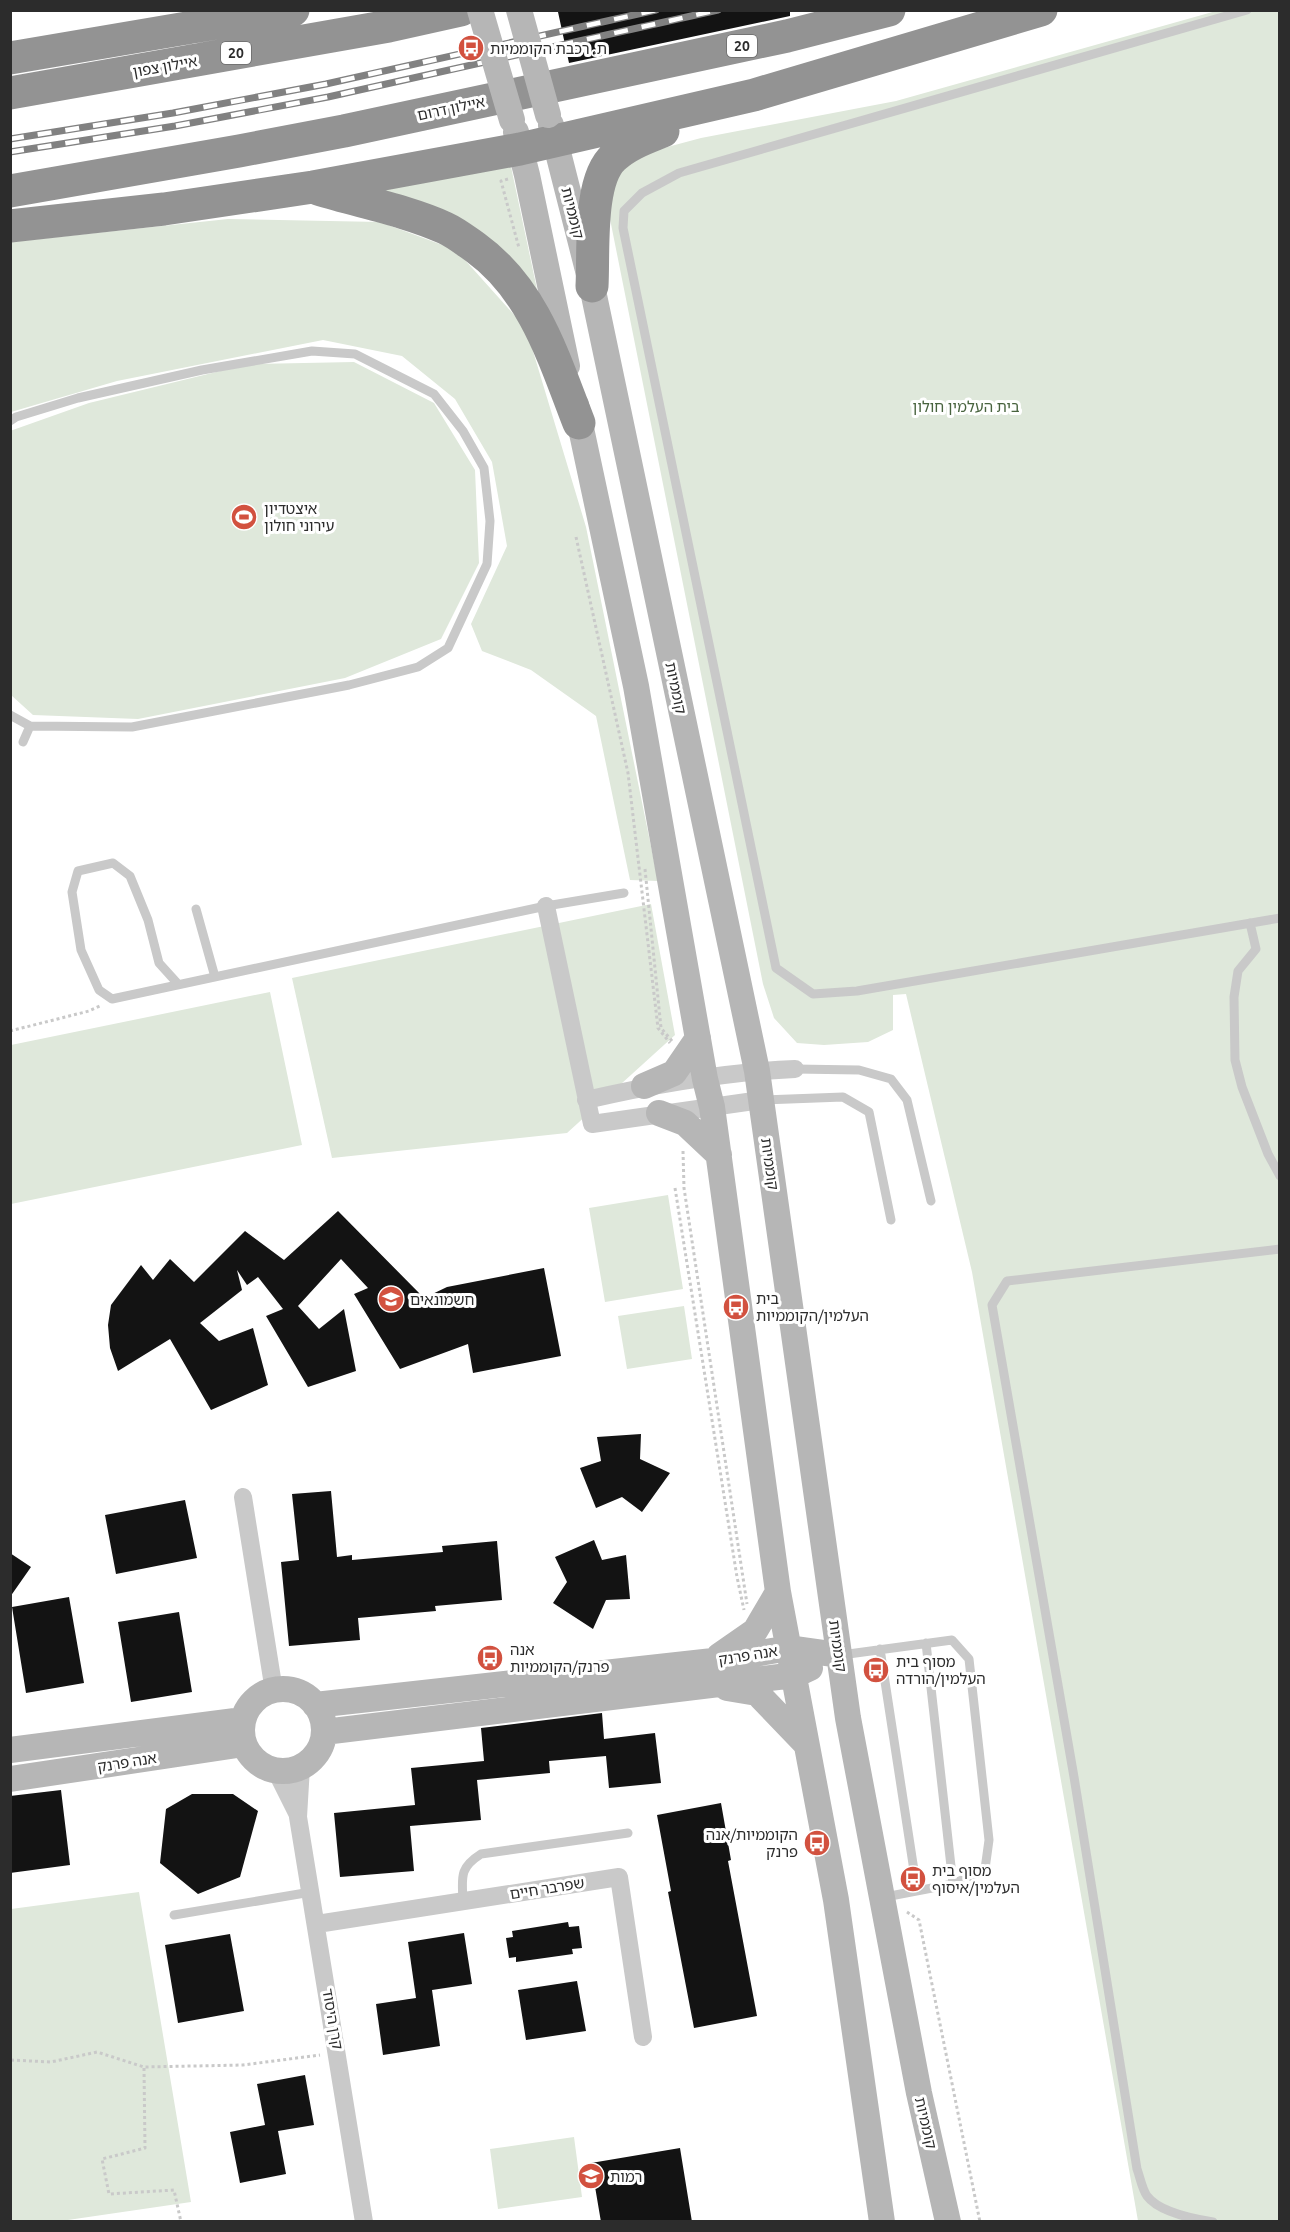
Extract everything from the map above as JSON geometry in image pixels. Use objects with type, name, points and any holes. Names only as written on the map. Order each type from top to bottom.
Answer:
[{"type":"highway","points":[[216,24],[266,10]]},
{"type":"highway","points":[[10,58],[292,10]]},
{"type":"highway","name":"איילון צפון","points":[[10,93],[389,26],[461,10]]},
{"type":"highway","name":"איילון דרום","points":[[10,192],[344,131],[787,36],[889,10]]},
{"type":"highway","points":[[592,286],[596,194],[601,174],[612,158],[636,142],[754,95],[1041,10]]},
{"type":"highway","points":[[10,226],[164,209],[313,187],[516,135],[754,95]]},
{"type":"highway","points":[[313,187],[416,217],[447,229],[502,269],[519,290],[542,330],[579,423]]},
{"type":"main road","points":[[480,10],[516,135],[636,686],[705,1079],[712,1107],[778,1592],[836,1900],[882,2222]]},
{"type":"main road","name":"קוממיות","points":[[519,10],[592,286],[757,1071],[848,1718],[919,2093],[948,2222]]},
{"type":"main road","points":[[644,1086],[674,1073],[698,1038]]},
{"type":"main road","points":[[659,1113],[685,1123],[719,1155]]},
{"type":"main road","points":[[778,1592],[751,1634],[713,1673],[757,1693],[805,1743]]},
{"type":"main road","name":"אנה פרנק","points":[[324,1732],[713,1673],[789,1648],[839,1655]]},
{"type":"main road","name":"אנה פרנק","points":[[315,1705],[713,1673],[795,1675],[839,1655]]},
{"type":"main road","points":[[291,1690],[305,1696],[315,1705],[322,1718],[324,1732],[320,1747],[312,1759],[301,1767],[276,1771],[262,1766],[251,1756],[244,1732],[249,1707],[259,1696],[274,1691],[291,1690]]},
{"type":"main road","name":"אנה פרנק","points":[[10,1750],[244,1732]]},
{"type":"main road","name":"אנה פרנק","points":[[10,1779],[244,1732]]},
{"type":"street","points":[[546,906],[592,1124],[761,1100]]},
{"type":"street","points":[[586,1100],[644,1086],[757,1071],[795,1069]]},
{"type":"street","points":[[243,1497],[274,1691]]},
{"type":"street","name":"קרן היסוד","points":[[301,1767],[298,1817],[364,2222]]},
{"type":"street","name":"קרן היסוד","points":[[276,1771],[298,1817]]},
{"type":"street","name":"שפרבר חיים","points":[[316,1924],[619,1877],[643,2037]]},
{"type":"lane","points":[[1247,10],[679,173],[642,193],[624,211],[623,228],[776,968],[813,994],[856,991],[1280,918]]},
{"type":"lane","points":[[10,422],[16,417],[78,398],[202,370],[312,351],[355,354],[434,394],[463,431],[484,468],[490,521],[487,564],[448,648],[418,667],[349,685],[132,727],[30,726],[10,715]]},
{"type":"lane","points":[[23,742],[30,726]]},
{"type":"lane","points":[[69,863],[78,870],[113,863],[130,876],[148,920],[159,963],[178,984]]},
{"type":"lane","points":[[78,870],[72,892],[81,950],[99,990],[112,999],[546,906],[624,892]]},
{"type":"lane","points":[[196,909],[215,977]]},
{"type":"lane","points":[[1250,923],[1256,949],[1238,971],[1234,997],[1235,1060],[1268,1154],[1280,1176]]},
{"type":"lane","points":[[795,1069],[859,1070],[891,1079],[907,1101],[931,1201]]},
{"type":"lane","points":[[761,1100],[843,1097],[869,1112],[891,1220]]},
{"type":"lane","points":[[1213,2222],[1193,2219],[1158,2205],[1147,2195],[1137,2169],[1074,1777],[992,1305],[1006,1281],[1280,1249]]},
{"type":"lane","points":[[839,1655],[952,1640],[969,1659],[988,1840],[985,1869],[953,1884],[882,1897]]},
{"type":"lane","points":[[926,1643],[953,1884]]},
{"type":"lane","points":[[880,1649],[917,1890]]},
{"type":"lane","points":[[463,1901],[462,1874],[469,1862],[481,1854],[628,1833]]},
{"type":"lane","points":[[174,1915],[311,1892]]},
{"type":"path","points":[[576,537],[627,773],[658,1028],[683,1059]]},
{"type":"path","points":[[10,1031],[89,1011],[112,999]]},
{"type":"path","points":[[682,1146],[684,1188],[751,1634]]},
{"type":"path","points":[[675,1188],[736,1577],[751,1634]]},
{"type":"path","points":[[882,1897],[919,1920],[980,2222]]},
{"type":"path","points":[[11,2060],[51,2062],[97,2052],[144,2067],[243,2065],[338,2053]]},
{"type":"path","points":[[144,2067],[145,2148],[102,2159],[109,2194],[174,2190],[181,2222]]},
{"type":"green space","name":"בית העלמין חולון","points":[[1216,11],[1279,11],[1279,2221],[1138,2221],[972,1272],[906,994],[893,995],[893,1030],[868,1042],[824,1045],[797,1043],[774,1018],[763,984],[605,194],[616,166],[645,153],[701,138],[896,101]]},
{"type":"green space","points":[[510,162],[542,313],[524,282],[338,193]]},
{"type":"green space","points":[[228,219],[380,222],[456,250],[526,328],[586,527],[658,881],[630,880],[596,716],[531,670],[482,651],[471,624],[507,546],[492,462],[455,399],[402,356],[323,340],[117,381],[11,412],[11,242]]},
{"type":"green space","name":"איצטדיון עירוני חולון","points":[[354,362],[434,403],[475,470],[479,563],[441,639],[345,678],[138,719],[33,715],[11,695],[10,431],[89,403],[249,364]]},
{"type":"green space","points":[[651,904],[675,1035],[567,1133],[332,1158],[292,978]]},
{"type":"green space","points":[[270,992],[302,1145],[11,1204],[11,1045]]},
{"type":"green space","points":[[668,1195],[683,1289],[605,1302],[589,1208]]},
{"type":"green space","points":[[684,1306],[692,1359],[627,1369],[618,1316]]},
{"type":"green space","points":[[139,1892],[191,2202],[61,2221],[11,2221],[11,1909]]},
{"type":"green space","points":[[574,2137],[582,2197],[498,2209],[490,2149]]},
{"type":"building","points":[[566,10],[790,10],[790,16],[569,63],[558,12]]},
{"type":"building","points":[[338,1211],[424,1298],[447,1287],[544,1268],[561,1356],[473,1373],[468,1344],[400,1369],[354,1294],[368,1288],[341,1259],[298,1306],[319,1329],[344,1309],[356,1371],[308,1387],[266,1316],[283,1309],[258,1277],[247,1285],[237,1270],[242,1290],[200,1323],[219,1341],[253,1328],[268,1385],[211,1410],[170,1339],[118,1371],[110,1348],[108,1325],[111,1305],[141,1265],[153,1280],[170,1259],[194,1282],[245,1231],[284,1260]]},
{"type":"building","points":[[641,1434],[640,1459],[670,1473],[642,1512],[622,1497],[596,1508],[580,1468],[601,1461],[597,1437]]},
{"type":"building","points":[[331,1491],[337,1557],[352,1555],[352,1560],[443,1552],[442,1546],[497,1541],[502,1600],[435,1606],[436,1611],[358,1618],[360,1640],[289,1646],[281,1562],[299,1560],[292,1494]]},
{"type":"building","points":[[185,1500],[197,1558],[116,1574],[105,1515]]},
{"type":"building","points":[[594,1540],[602,1560],[626,1555],[630,1599],[606,1600],[593,1629],[553,1603],[567,1582],[555,1557]]},
{"type":"building","points":[[10,1553],[31,1567],[10,1597]]},
{"type":"building","points":[[69,1597],[84,1683],[26,1693],[12,1607]]},
{"type":"building","points":[[179,1612],[192,1692],[131,1702],[118,1622]]},
{"type":"building","points":[[602,1713],[604,1739],[655,1733],[661,1783],[609,1788],[606,1756],[549,1761],[550,1773],[477,1780],[481,1820],[410,1826],[414,1871],[340,1877],[334,1813],[415,1805],[411,1768],[484,1761],[481,1728]]},
{"type":"building","points":[[61,1790],[70,1865],[10,1873],[10,1796]]},
{"type":"building","points":[[192,1794],[233,1794],[258,1811],[240,1877],[198,1894],[160,1863],[166,1809]]},
{"type":"building","points":[[721,1803],[731,1860],[728,1861],[757,2016],[694,2028],[668,1892],[671,1891],[657,1815]]},
{"type":"building","points":[[568,1922],[569,1927],[579,1926],[582,1948],[572,1949],[573,1954],[516,1962],[516,1957],[509,1958],[506,1938],[513,1937],[512,1931]]},
{"type":"building","points":[[464,1933],[472,1984],[432,1990],[440,2046],[383,2055],[376,2004],[416,1998],[408,1942]]},
{"type":"building","points":[[230,1934],[244,2011],[178,2023],[165,1945]]},
{"type":"building","points":[[577,1981],[586,2031],[526,2040],[518,1990]]},
{"type":"building","points":[[305,2075],[314,2125],[278,2131],[286,2174],[240,2183],[230,2132],[265,2125],[257,2084]]},
{"type":"building","points":[[680,2148],[692,2222],[601,2222],[591,2163]]},
{"type":"railway","points":[[10,139],[173,113],[326,84],[656,10]]},
{"type":"railway","points":[[10,152],[175,126],[328,97],[718,10]]},
{"type":"place","name":"ת. רכבת הקוממיות","points":[[471,48]]},
{"type":"place","name":"איצטדיון עירוני חולון","points":[[244,517]]},
{"type":"place","name":"חשמונאים","points":[[391,1299]]},
{"type":"place","name":"בית העלמין/הקוממיות","points":[[736,1307]]},
{"type":"place","name":"אנה פרנק/הקוממיות","points":[[490,1658]]},
{"type":"place","name":"מסוף בית העלמין/הורדה","points":[[876,1670]]},
{"type":"place","name":"הקוממיות/אנה פרנק","points":[[817,1843]]},
{"type":"place","name":"מסוף בית העלמין/איסוף","points":[[913,1879]]},
{"type":"place","name":"רמות","points":[[591,2176]]}]
